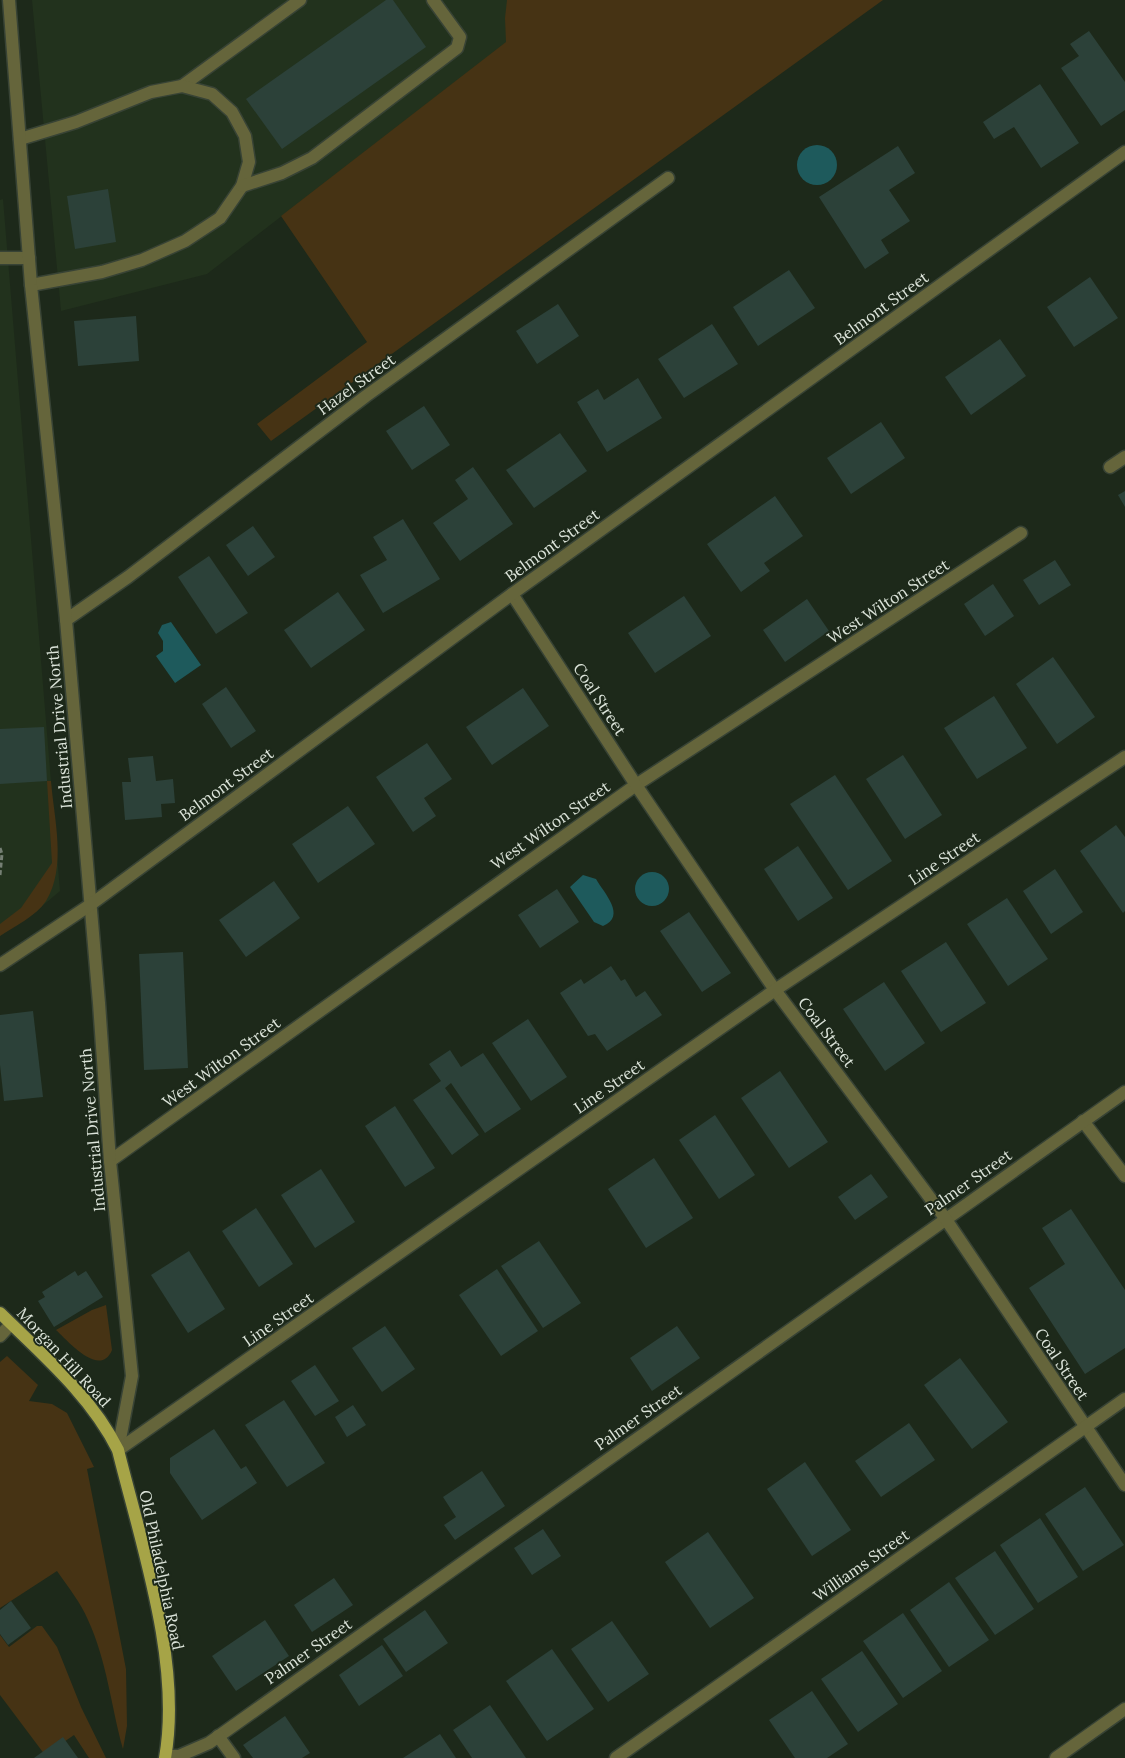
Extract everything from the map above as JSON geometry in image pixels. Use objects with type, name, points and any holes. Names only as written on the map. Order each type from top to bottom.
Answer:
[{"type":"main road","name":"Morgan Hill Road","points":[[0,1313],[86,1401],[112,1437],[118,1450]]},
{"type":"main road","name":"Old Philadelphia Road","points":[[118,1450],[161,1633],[168,1701],[165,1757]]},
{"type":"street","name":"Industrial Drive North","points":[[9,0],[31,285],[66,620],[110,1162],[132,1376],[118,1450]]},
{"type":"street","points":[[20,139],[76,122],[151,92],[182,86],[300,0]]},
{"type":"street","points":[[242,186],[282,173],[312,158],[457,48],[460,37],[433,0]]},
{"type":"street","points":[[31,285],[102,272],[142,260],[185,241],[220,218],[242,186],[249,162],[245,136],[232,112],[212,94],[182,86]]},
{"type":"street","name":"Belmont Street","points":[[0,965],[90,905],[512,594],[1125,152]]},
{"type":"street","name":"Hazel Street","points":[[66,620],[128,577],[366,396],[668,178]]},
{"type":"street","points":[[0,258],[29,258]]},
{"type":"street","points":[[1110,467],[1125,457]]},
{"type":"street","name":"West Wilton Street","points":[[110,1162],[636,785],[1021,533]]},
{"type":"street","name":"Coal Street","points":[[512,594],[636,785],[776,990],[945,1218],[1125,1485]]},
{"type":"street","name":"Line Street","points":[[118,1450],[776,990],[1125,758]]},
{"type":"street","name":"Palmer Street","points":[[165,1757],[179,1756],[209,1743],[945,1218],[1125,1092]]},
{"type":"street","points":[[1083,1121],[1125,1176]]},
{"type":"street","points":[[0,1336],[11,1324]]},
{"type":"street","name":"Williams Street","points":[[616,1758],[1084,1426],[1125,1399]]},
{"type":"street","points":[[1056,1758],[1125,1709]]},
{"type":"street","points":[[218,1736],[234,1758]]},
{"type":"path","points":[[0,848],[2,854],[0,875]]},
{"type":"shaded area","points":[[32,0],[561,0],[207,274],[61,311]]},
{"type":"shaded area","points":[[507,0],[883,0],[271,441],[257,424],[367,342],[281,216],[506,42],[505,18]]},
{"type":"shaded area","points":[[3,199],[60,891],[35,912],[0,936],[0,200]]},
{"type":"shaded area","points":[[47,781],[51,781],[58,843],[56,873],[52,888],[46,901],[37,911],[0,936],[0,924],[21,908],[52,863]]},
{"type":"shaded area","points":[[106,1305],[112,1350],[107,1358],[100,1361],[84,1355],[56,1330],[92,1310]]},
{"type":"shaded area","points":[[7,1356],[38,1385],[29,1401],[52,1404],[67,1413],[94,1467],[87,1469],[126,1669],[127,1726],[123,1749],[100,1651],[82,1607],[57,1571],[0,1608],[0,1362]]},
{"type":"shaded area","points":[[37,1626],[42,1626],[57,1647],[81,1707],[106,1758],[89,1758],[74,1735],[45,1755],[0,1695],[0,1635],[9,1647]]},
{"type":"water","points":[[817,145],[831,151],[837,165],[831,179],[817,185],[803,179],[797,165],[803,151]]},
{"type":"water","points":[[171,622],[201,665],[175,683],[156,656],[163,651],[163,641],[158,633],[162,625]]},
{"type":"water","points":[[652,872],[659,873],[664,877],[668,882],[668,896],[664,901],[659,905],[652,906],[645,905],[640,901],[636,896],[635,889],[636,882],[640,877],[645,873]]},
{"type":"water","points":[[583,875],[596,879],[612,904],[613,916],[610,922],[603,926],[594,922],[570,887]]},
{"type":"building","points":[[386,0],[393,0],[426,47],[282,149],[246,99]]},
{"type":"building","points":[[1089,31],[1125,82],[1125,110],[1101,126],[1061,68],[1079,56],[1070,44]]},
{"type":"building","points":[[1040,84],[1079,143],[1041,168],[1014,127],[994,139],[983,122]]},
{"type":"building","points":[[898,146],[915,173],[889,190],[910,221],[881,240],[889,253],[865,269],[819,197]]},
{"type":"building","points":[[108,189],[116,242],[75,249],[67,196]]},
{"type":"building","points":[[789,270],[815,308],[758,346],[733,307]]},
{"type":"building","points":[[1090,277],[1118,318],[1074,347],[1047,307]]},
{"type":"building","points":[[558,304],[579,336],[537,364],[516,331]]},
{"type":"building","points":[[136,316],[139,361],[78,366],[74,321]]},
{"type":"building","points":[[712,324],[738,364],[684,398],[658,359]]},
{"type":"building","points":[[1000,339],[1026,376],[971,415],[945,377]]},
{"type":"building","points":[[638,378],[662,418],[607,452],[577,402],[598,389],[604,400]]},
{"type":"building","points":[[424,406],[450,445],[412,470],[386,431]]},
{"type":"building","points":[[881,422],[905,458],[851,494],[827,458]]},
{"type":"building","points":[[560,433],[587,471],[534,508],[506,470]]},
{"type":"building","points":[[473,467],[513,524],[460,561],[433,523],[468,499],[455,480]]},
{"type":"building","points":[[1125,491],[1125,507],[1118,495]]},
{"type":"building","points":[[775,496],[803,536],[764,563],[770,571],[741,592],[707,544]]},
{"type":"building","points":[[403,519],[440,579],[383,613],[360,575],[387,560],[373,537]]},
{"type":"building","points":[[253,526],[275,557],[248,576],[226,545]]},
{"type":"building","points":[[209,556],[248,613],[216,634],[178,577]]},
{"type":"building","points":[[1055,560],[1071,585],[1039,605],[1023,580]]},
{"type":"building","points":[[993,584],[1014,616],[985,636],[964,604]]},
{"type":"building","points":[[338,592],[365,630],[311,668],[284,630]]},
{"type":"building","points":[[684,596],[711,636],[655,673],[628,633]]},
{"type":"building","points":[[807,599],[829,631],[785,662],[763,630]]},
{"type":"building","points":[[1053,657],[1095,717],[1057,744],[1016,684]]},
{"type":"building","points":[[226,687],[256,731],[231,748],[202,704]]},
{"type":"building","points":[[523,688],[549,726],[492,765],[466,727]]},
{"type":"building","points":[[994,696],[1027,748],[977,779],[944,728]]},
{"type":"building","points":[[44,727],[47,781],[0,784],[0,729]]},
{"type":"building","points":[[427,743],[452,779],[424,798],[436,816],[413,832],[376,777]]},
{"type":"building","points":[[903,755],[942,815],[905,839],[866,779]]},
{"type":"building","points":[[153,756],[156,781],[173,779],[175,803],[161,804],[162,817],[125,820],[122,782],[131,782],[128,758]]},
{"type":"building","points":[[835,775],[892,861],[848,890],[790,804]]},
{"type":"building","points":[[348,806],[375,844],[318,883],[292,844]]},
{"type":"building","points":[[1116,825],[1125,837],[1125,911],[1123,913],[1080,851]]},
{"type":"building","points":[[798,846],[833,898],[798,921],[764,869]]},
{"type":"building","points":[[1055,869],[1083,912],[1051,934],[1023,891]]},
{"type":"building","points":[[274,881],[300,918],[246,957],[219,920]]},
{"type":"building","points":[[557,889],[579,922],[540,948],[518,915]]},
{"type":"building","points":[[1007,898],[1048,959],[1008,986],[967,924]]},
{"type":"building","points":[[689,912],[731,973],[702,992],[660,931]]},
{"type":"building","points":[[946,942],[986,1003],[941,1032],[901,971]]},
{"type":"building","points":[[183,952],[188,1068],[144,1070],[139,954]]},
{"type":"building","points":[[611,966],[621,981],[625,979],[636,997],[645,991],[662,1015],[607,1051],[595,1034],[588,1036],[560,993],[581,979],[584,984]]},
{"type":"building","points":[[884,982],[925,1043],[885,1071],[843,1009]]},
{"type":"building","points":[[33,1011],[43,1097],[4,1101],[0,1065],[0,1015]]},
{"type":"building","points":[[528,1019],[567,1077],[531,1101],[492,1043]]},
{"type":"building","points":[[450,1050],[461,1067],[483,1053],[521,1109],[485,1133],[451,1083],[445,1088],[479,1135],[452,1155],[413,1100],[441,1081],[429,1064]]},
{"type":"building","points":[[780,1071],[828,1142],[789,1168],[741,1098]]},
{"type":"building","points":[[395,1106],[435,1168],[405,1187],[365,1126]]},
{"type":"building","points":[[715,1115],[755,1175],[719,1199],[679,1140]]},
{"type":"building","points":[[654,1158],[693,1218],[646,1248],[608,1189]]},
{"type":"building","points":[[321,1169],[355,1222],[315,1248],[281,1195]]},
{"type":"building","points":[[871,1174],[888,1197],[855,1220],[838,1197]]},
{"type":"building","points":[[256,1208],[293,1264],[259,1287],[222,1231]]},
{"type":"building","points":[[1071,1209],[1125,1290],[1125,1348],[1085,1374],[1029,1288],[1065,1264],[1042,1228]]},
{"type":"building","points":[[539,1241],[581,1303],[543,1328],[501,1266]]},
{"type":"building","points":[[189,1251],[225,1309],[188,1333],[151,1275]]},
{"type":"building","points":[[497,1269],[538,1331],[501,1356],[459,1295]]},
{"type":"building","points":[[75,1271],[78,1276],[86,1271],[103,1297],[54,1327],[38,1301],[45,1297],[42,1292]]},
{"type":"building","points":[[385,1326],[415,1369],[382,1392],[352,1348]]},
{"type":"building","points":[[677,1326],[700,1358],[652,1391],[630,1358]]},
{"type":"building","points":[[960,1358],[1008,1422],[972,1449],[924,1385]]},
{"type":"building","points":[[315,1365],[339,1401],[315,1416],[291,1381]]},
{"type":"building","points":[[284,1400],[325,1463],[287,1487],[245,1425]]},
{"type":"building","points":[[353,1405],[366,1425],[347,1437],[335,1417]]},
{"type":"building","points":[[909,1423],[935,1460],[881,1497],[855,1461]]},
{"type":"building","points":[[214,1429],[241,1469],[246,1466],[257,1483],[202,1520],[170,1473],[170,1458]]},
{"type":"building","points":[[805,1462],[851,1530],[812,1556],[767,1489]]},
{"type":"building","points":[[482,1471],[505,1506],[455,1540],[444,1525],[456,1517],[443,1497]]},
{"type":"building","points":[[1085,1487],[1124,1545],[1083,1571],[1045,1514]]},
{"type":"building","points":[[1040,1518],[1078,1577],[1038,1603],[1000,1545]]},
{"type":"building","points":[[543,1529],[561,1556],[532,1575],[514,1548]]},
{"type":"building","points":[[708,1532],[754,1598],[710,1628],[665,1562]]},
{"type":"building","points":[[995,1551],[1034,1609],[995,1635],[955,1578]]},
{"type":"building","points":[[334,1578],[353,1605],[312,1632],[294,1605]]},
{"type":"building","points":[[949,1582],[989,1640],[949,1667],[910,1610]]},
{"type":"building","points":[[11,1601],[31,1628],[8,1645],[0,1634],[0,1610]]},
{"type":"building","points":[[425,1610],[448,1643],[406,1672],[383,1639]]},
{"type":"building","points":[[903,1613],[942,1671],[903,1698],[863,1641]]},
{"type":"building","points":[[265,1620],[289,1656],[236,1691],[212,1656]]},
{"type":"building","points":[[612,1621],[649,1674],[608,1702],[571,1649]]},
{"type":"building","points":[[382,1645],[403,1676],[359,1706],[339,1675]]},
{"type":"building","points":[[552,1649],[594,1709],[547,1741],[506,1681]]},
{"type":"building","points":[[862,1651],[898,1704],[858,1732],[821,1679]]},
{"type":"building","points":[[812,1691],[848,1744],[827,1758],[795,1758],[769,1720]]},
{"type":"building","points":[[490,1705],[526,1758],[472,1758],[453,1730]]},
{"type":"building","points":[[285,1716],[310,1753],[302,1758],[253,1758],[243,1745]]},
{"type":"building","points":[[440,1734],[456,1758],[403,1758]]},
{"type":"building","points":[[63,1737],[78,1758],[34,1758]]}]
